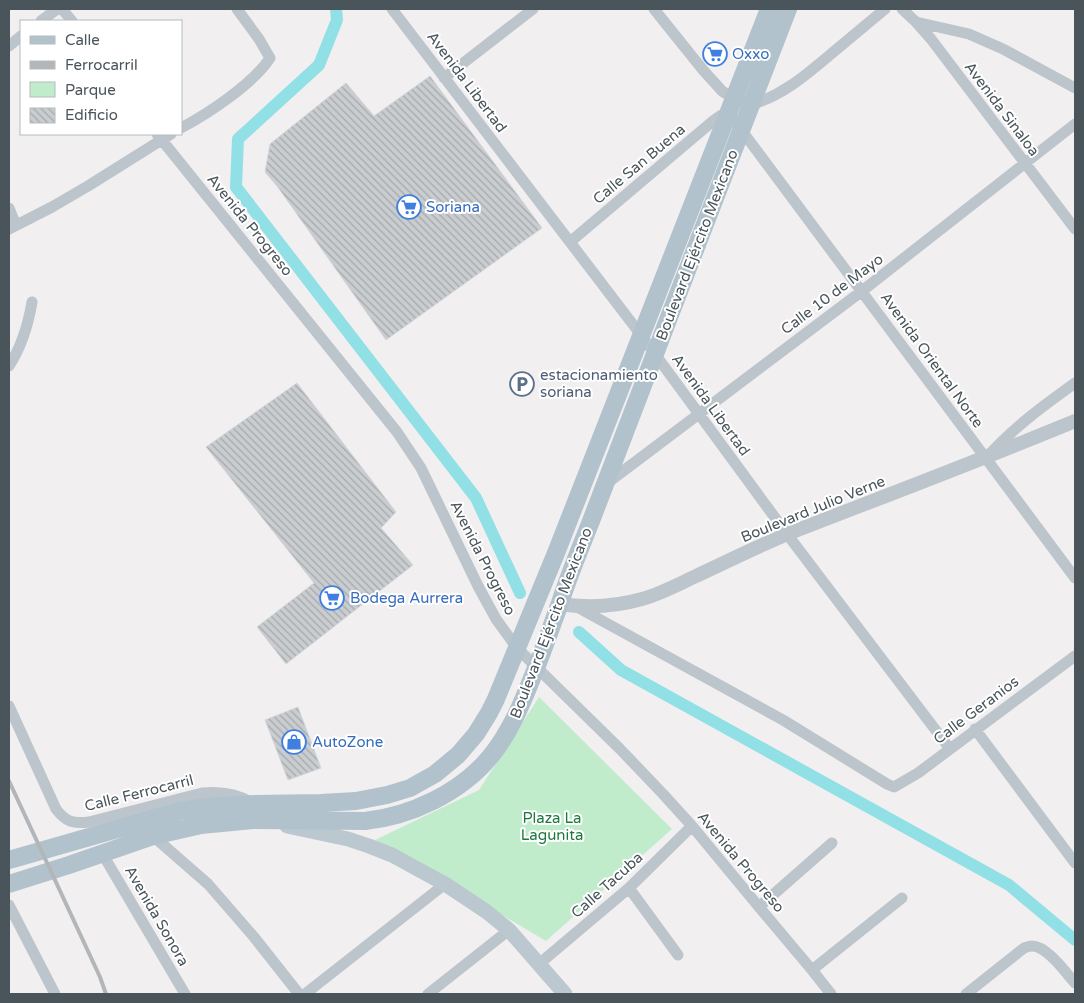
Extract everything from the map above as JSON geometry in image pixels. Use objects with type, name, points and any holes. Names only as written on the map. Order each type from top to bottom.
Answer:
[{"type":"main road","name":"Boulevard Ejército Mexicano","points":[[9,884],[69,866],[153,836],[254,812],[321,803],[356,801],[410,788],[435,774],[469,743],[490,713],[519,644],[769,9]]},
{"type":"main road","name":"Boulevard Ejército Mexicano","points":[[9,860],[180,811],[205,807],[347,821],[381,819],[401,814],[443,795],[461,785],[476,772],[498,746],[517,713],[539,661],[604,485],[788,9]]},
{"type":"main road","points":[[254,812],[355,841],[392,855],[445,884],[487,912],[509,930],[565,994]]},
{"type":"street","points":[[42,20],[58,9]]},
{"type":"street","points":[[62,9],[71,20]]},
{"type":"street","points":[[182,127],[223,101],[265,66],[270,58],[237,9]]},
{"type":"street","name":"Avenida Libertad","points":[[392,9],[655,354],[787,534],[950,749]]},
{"type":"street","points":[[444,78],[533,9]]},
{"type":"street","name":"Avenida Oriental Norte","points":[[654,9],[722,91],[742,129],[1075,578]]},
{"type":"street","points":[[731,105],[750,105],[773,97],[787,89],[885,9]]},
{"type":"street","name":"Avenida Sinaloa","points":[[902,9],[931,39],[1075,229]]},
{"type":"street","points":[[916,22],[969,34],[1003,49],[1075,88]]},
{"type":"street","points":[[9,46],[20,37]]},
{"type":"street","name":"Calle San Buena","points":[[570,242],[731,105]]},
{"type":"street","name":"Calle 10 de Mayo","points":[[604,485],[862,291],[1075,124]]},
{"type":"street","points":[[9,208],[12,227],[88,186],[163,136]]},
{"type":"street","name":"Avenida Progreso","points":[[163,136],[397,432],[421,468],[496,619],[519,644],[539,661],[692,826],[831,994]]},
{"type":"street","points":[[9,366],[21,346],[28,326],[32,302]]},
{"type":"street","points":[[986,458],[1021,423],[1075,383]]},
{"type":"street","name":"Boulevard Julio Verne","points":[[558,608],[598,607],[642,599],[671,588],[787,534],[986,458],[1075,421]]},
{"type":"street","name":"Calle Geranios","points":[[577,607],[783,720],[894,787],[918,773],[1075,656]]},
{"type":"street","name":"Calle Ferrocarril","points":[[9,706],[56,809],[62,817],[70,822],[89,822],[202,793],[216,792],[230,793],[243,797],[254,812]]},
{"type":"street","points":[[975,729],[1075,863]]},
{"type":"street","name":"Calle Tacuba","points":[[539,964],[629,888],[692,826]]},
{"type":"street","points":[[153,836],[208,884],[254,937],[299,994]]},
{"type":"street","points":[[759,907],[832,843]]},
{"type":"street","name":"Avenida Sonora","points":[[102,853],[185,994]]},
{"type":"street","points":[[305,994],[445,884]]},
{"type":"street","points":[[629,888],[678,955]]},
{"type":"street","points":[[812,970],[902,898]]},
{"type":"street","points":[[9,905],[55,994]]},
{"type":"street","points":[[428,994],[509,930]]},
{"type":"street","points":[[966,994],[1024,948],[1034,946],[1045,952],[1060,965],[1075,983]]},
{"type":"green space","name":"Plaza La Lagunita","points":[[539,697],[672,829],[546,941],[375,840],[479,790]]},
{"type":"building","name":"Soriana","points":[[430,76],[542,228],[386,340],[277,186],[265,172],[270,144],[346,83],[374,116]]},
{"type":"building","points":[[297,383],[396,512],[381,528],[413,565],[286,664],[257,627],[314,583],[206,447]]},
{"type":"building","points":[[298,707],[321,768],[288,780],[265,720]]},
{"type":"waterway","points":[[336,9],[337,20],[319,65],[238,139],[236,187],[476,498],[520,593]]},
{"type":"waterway","points":[[579,632],[621,670],[1009,885],[1075,940]]},
{"type":"railway","points":[[9,781],[100,977],[106,994]]},
{"type":"place","name":"Oxxo","points":[[715,54]]},
{"type":"place","name":"Soriana","points":[[409,207]]},
{"type":"place","name":"estacionamiento soriana","points":[[522,384]]},
{"type":"place","name":"Bodega Aurrera","points":[[332,598]]},
{"type":"place","name":"AutoZone","points":[[294,742]]}]
